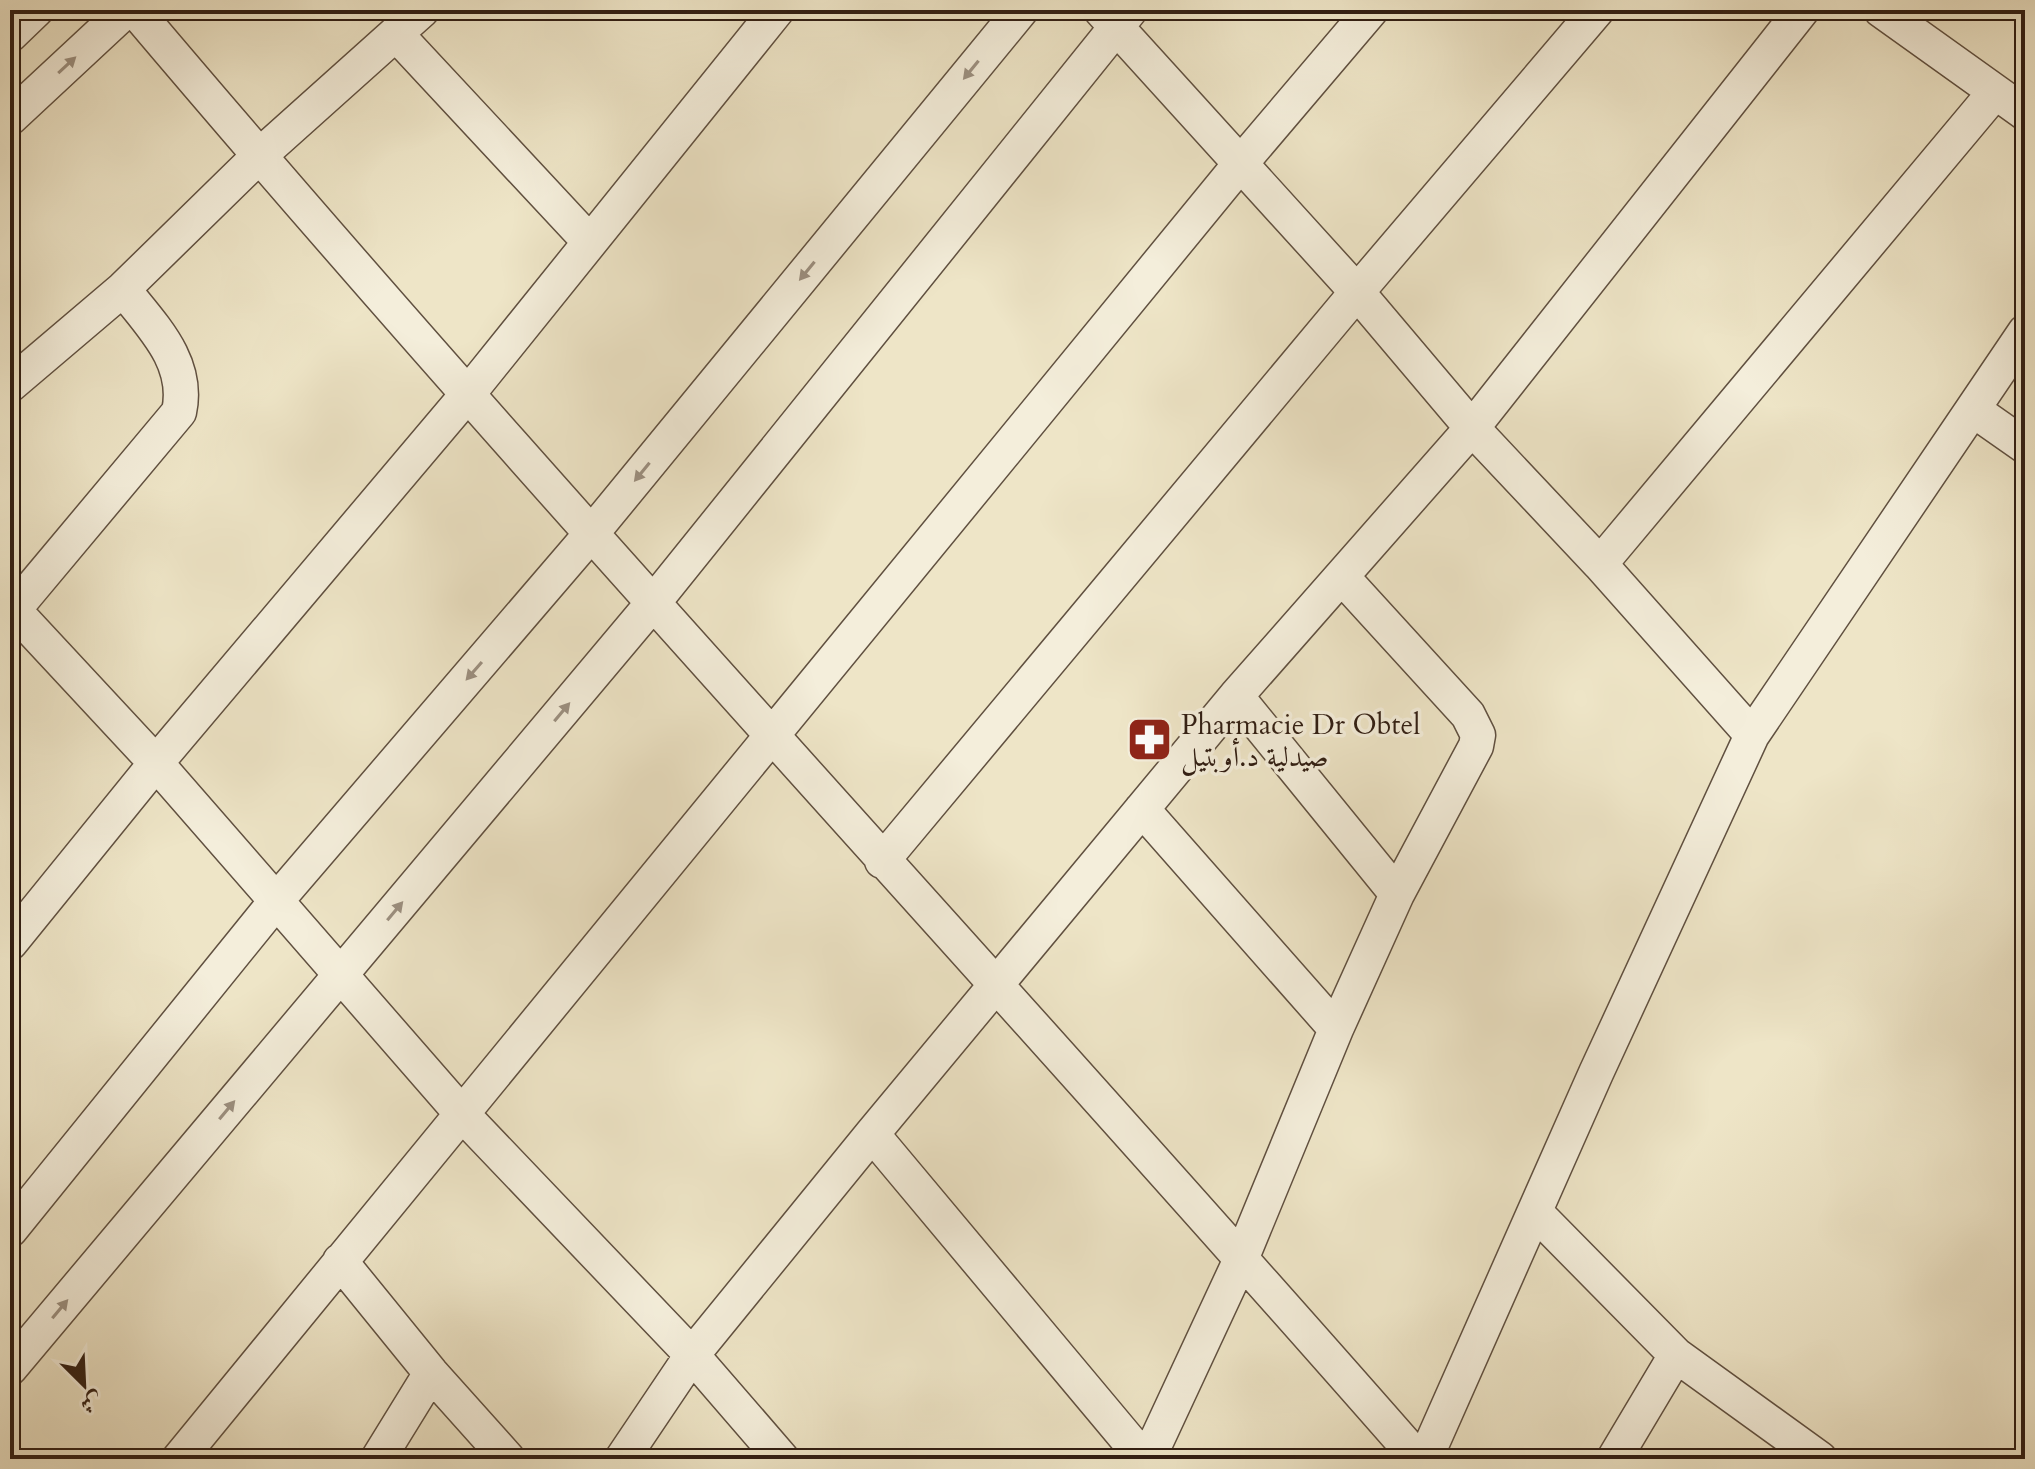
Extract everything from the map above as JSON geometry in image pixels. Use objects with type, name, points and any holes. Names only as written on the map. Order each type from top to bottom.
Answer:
[{"type":"street","points":[[10,35],[36,10]]},
{"type":"street","points":[[10,118],[126,10]]},
{"type":"street","points":[[135,10],[467,395],[882,861],[1242,1257],[1418,1459]]},
{"type":"street","points":[[10,385],[123,289],[259,156],[422,10]]},
{"type":"street","points":[[10,943],[156,763],[467,395],[588,240],[777,10]]},
{"type":"street","points":[[10,1230],[277,900],[591,534],[1021,10]]},
{"type":"street","points":[[179,1459],[1241,163],[1371,10]]},
{"type":"street","points":[[882,861],[1597,10]]},
{"type":"street","points":[[622,1459],[692,1355],[1236,696],[1472,428],[1802,10]]},
{"type":"street","points":[[1881,10],[2025,113]]},
{"type":"street","points":[[10,1368],[653,603],[1115,16],[1472,428],[1600,564],[1752,735]]},
{"type":"street","points":[[397,35],[588,240]]},
{"type":"street","points":[[1600,564],[1995,92]]},
{"type":"street","points":[[123,289],[165,343],[178,367],[183,392],[179,412],[11,610],[156,763],[462,1114],[692,1355],[782,1459]]},
{"type":"street","points":[[1425,1459],[1596,1073],[1752,735],[1975,411],[2025,332]]},
{"type":"street","points":[[1975,411],[2025,446]]},
{"type":"street","points":[[872,1134],[1146,1459],[1242,1257],[1336,1029],[1397,894],[1476,746],[1478,735],[1468,715],[1342,577]]},
{"type":"street","points":[[1236,696],[1397,894]]},
{"type":"street","points":[[1142,809],[1336,1029]]},
{"type":"street","points":[[1536,1213],[1676,1355],[1819,1459]]},
{"type":"street","points":[[340,1261],[431,1373],[508,1459]]},
{"type":"street","points":[[1614,1459],[1676,1355]]},
{"type":"street","points":[[378,1459],[431,1373]]},
{"type":"place","name":"Pharmacie Dr Obtel صيدلية د.أوبتيل","points":[[1150,740]]}]
